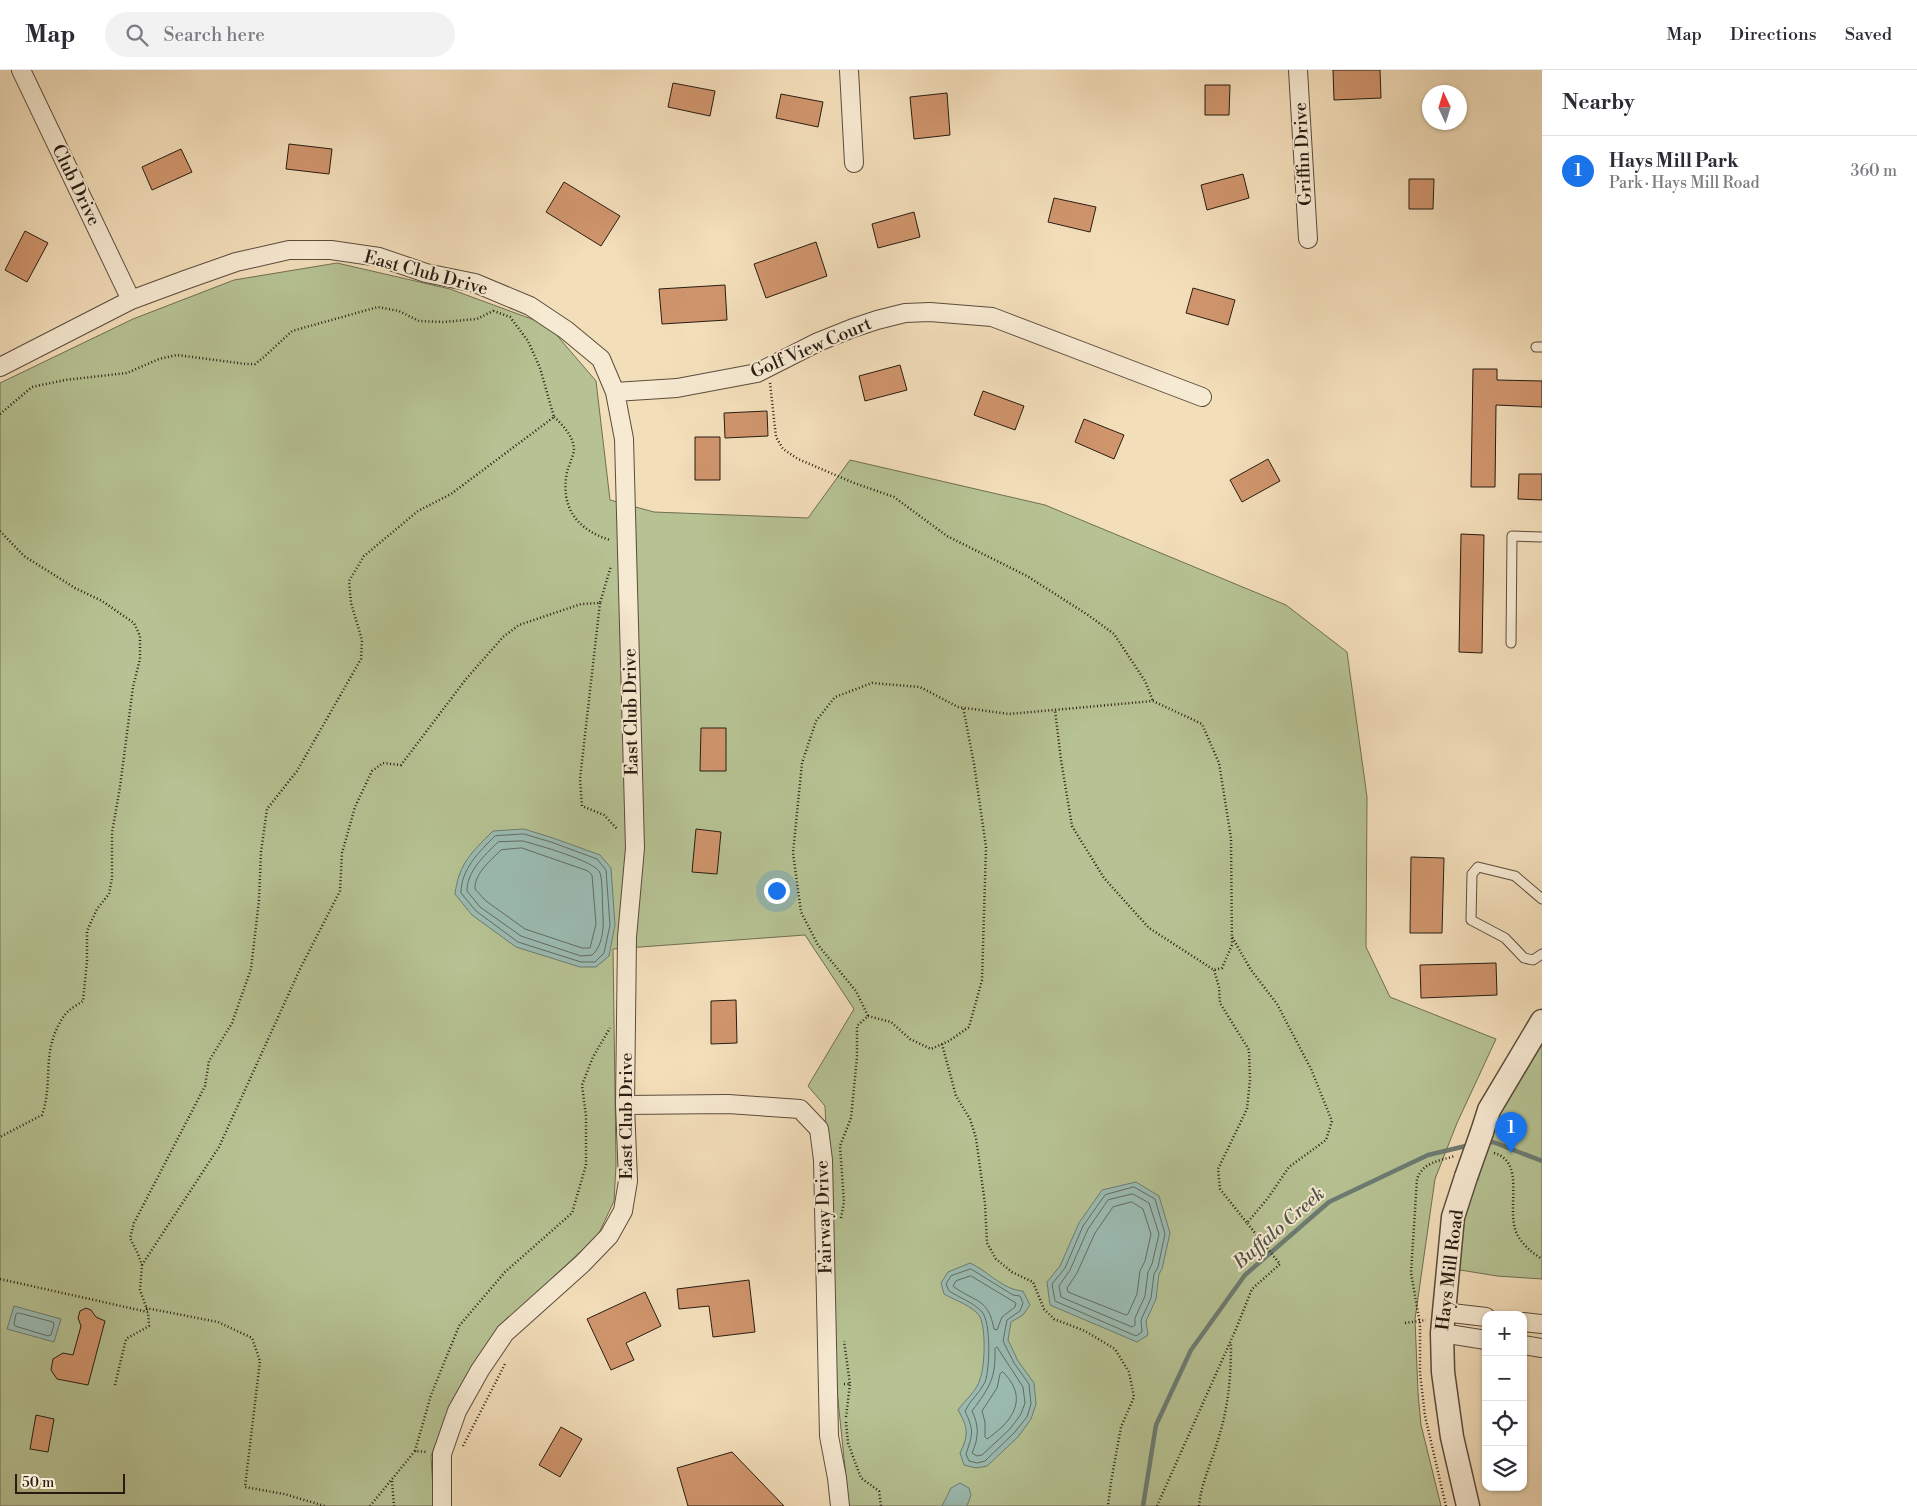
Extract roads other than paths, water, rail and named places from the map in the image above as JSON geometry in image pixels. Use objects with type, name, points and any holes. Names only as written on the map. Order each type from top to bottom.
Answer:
[{"type":"street","name":"Club Drive","points":[[21,70],[131,300]]},
{"type":"street","points":[[849,70],[854,163]]},
{"type":"street","name":"Griffin Drive","points":[[1298,70],[1308,239]]},
{"type":"street","name":"East Club Drive","points":[[0,367],[131,300],[236,262],[289,250],[331,250],[379,258],[426,272],[475,283],[530,306],[566,330],[601,359],[615,392],[624,439],[635,848],[627,937],[625,1105],[628,1181],[623,1211],[609,1236],[582,1264],[505,1333],[480,1370],[457,1411],[442,1454],[442,1506]]},
{"type":"street","name":"Golf View Court","points":[[615,392],[686,386],[757,373],[818,342],[876,320],[905,313],[930,312],[992,317],[1202,397]]},
{"type":"street","name":"Hays Mill Road","points":[[1468,1506],[1452,1437],[1443,1372],[1442,1323],[1453,1217],[1489,1110],[1542,1021]]},
{"type":"street","name":"Fairway Drive","points":[[625,1105],[728,1104],[800,1109],[819,1129],[824,1160],[829,1436],[840,1506]]},
{"type":"street","points":[[1442,1323],[1482,1318]]},
{"type":"street","points":[[1527,1322],[1542,1324]]},
{"type":"street","points":[[1442,1323],[1482,1338]]},
{"type":"street","points":[[1527,1346],[1542,1348]]},
{"type":"lane","points":[[1511,643],[1512,536],[1542,537]]},
{"type":"lane","points":[[1542,899],[1515,876],[1478,867],[1472,874],[1471,920],[1505,938],[1524,958],[1532,960],[1542,954]]},
{"type":"water","points":[[524,829],[600,855],[611,868],[615,925],[609,956],[596,967],[580,967],[516,947],[472,915],[455,894],[463,866],[473,852],[493,831]]},
{"type":"water","points":[[1136,1182],[1159,1196],[1170,1233],[1162,1269],[1159,1274],[1156,1299],[1146,1321],[1148,1335],[1137,1342],[1050,1305],[1047,1282],[1060,1266],[1079,1223],[1102,1190]]},
{"type":"water","points":[[970,1263],[1002,1284],[1023,1291],[1030,1305],[1023,1315],[1011,1322],[1008,1340],[1018,1361],[1034,1383],[1036,1404],[1031,1419],[1018,1437],[987,1466],[976,1468],[964,1465],[960,1453],[965,1441],[966,1431],[964,1421],[958,1410],[976,1388],[982,1373],[984,1348],[982,1323],[977,1313],[944,1294],[941,1283],[948,1272]]},
{"type":"water","points":[[14,1306],[61,1319],[54,1342],[7,1329]]},
{"type":"water","points":[[960,1483],[969,1488],[971,1495],[967,1506],[942,1506],[951,1488]]},
{"type":"waterway","name":"Buffalo Creek","points":[[1485,1143],[1493,1142],[1542,1161]]},
{"type":"waterway","name":"Buffalo Creek","points":[[1143,1506],[1156,1425],[1191,1350],[1245,1275],[1329,1202],[1428,1155],[1470,1145]]},
{"type":"place","name":"Hays Mill Park","points":[[1511,1153]]}]
